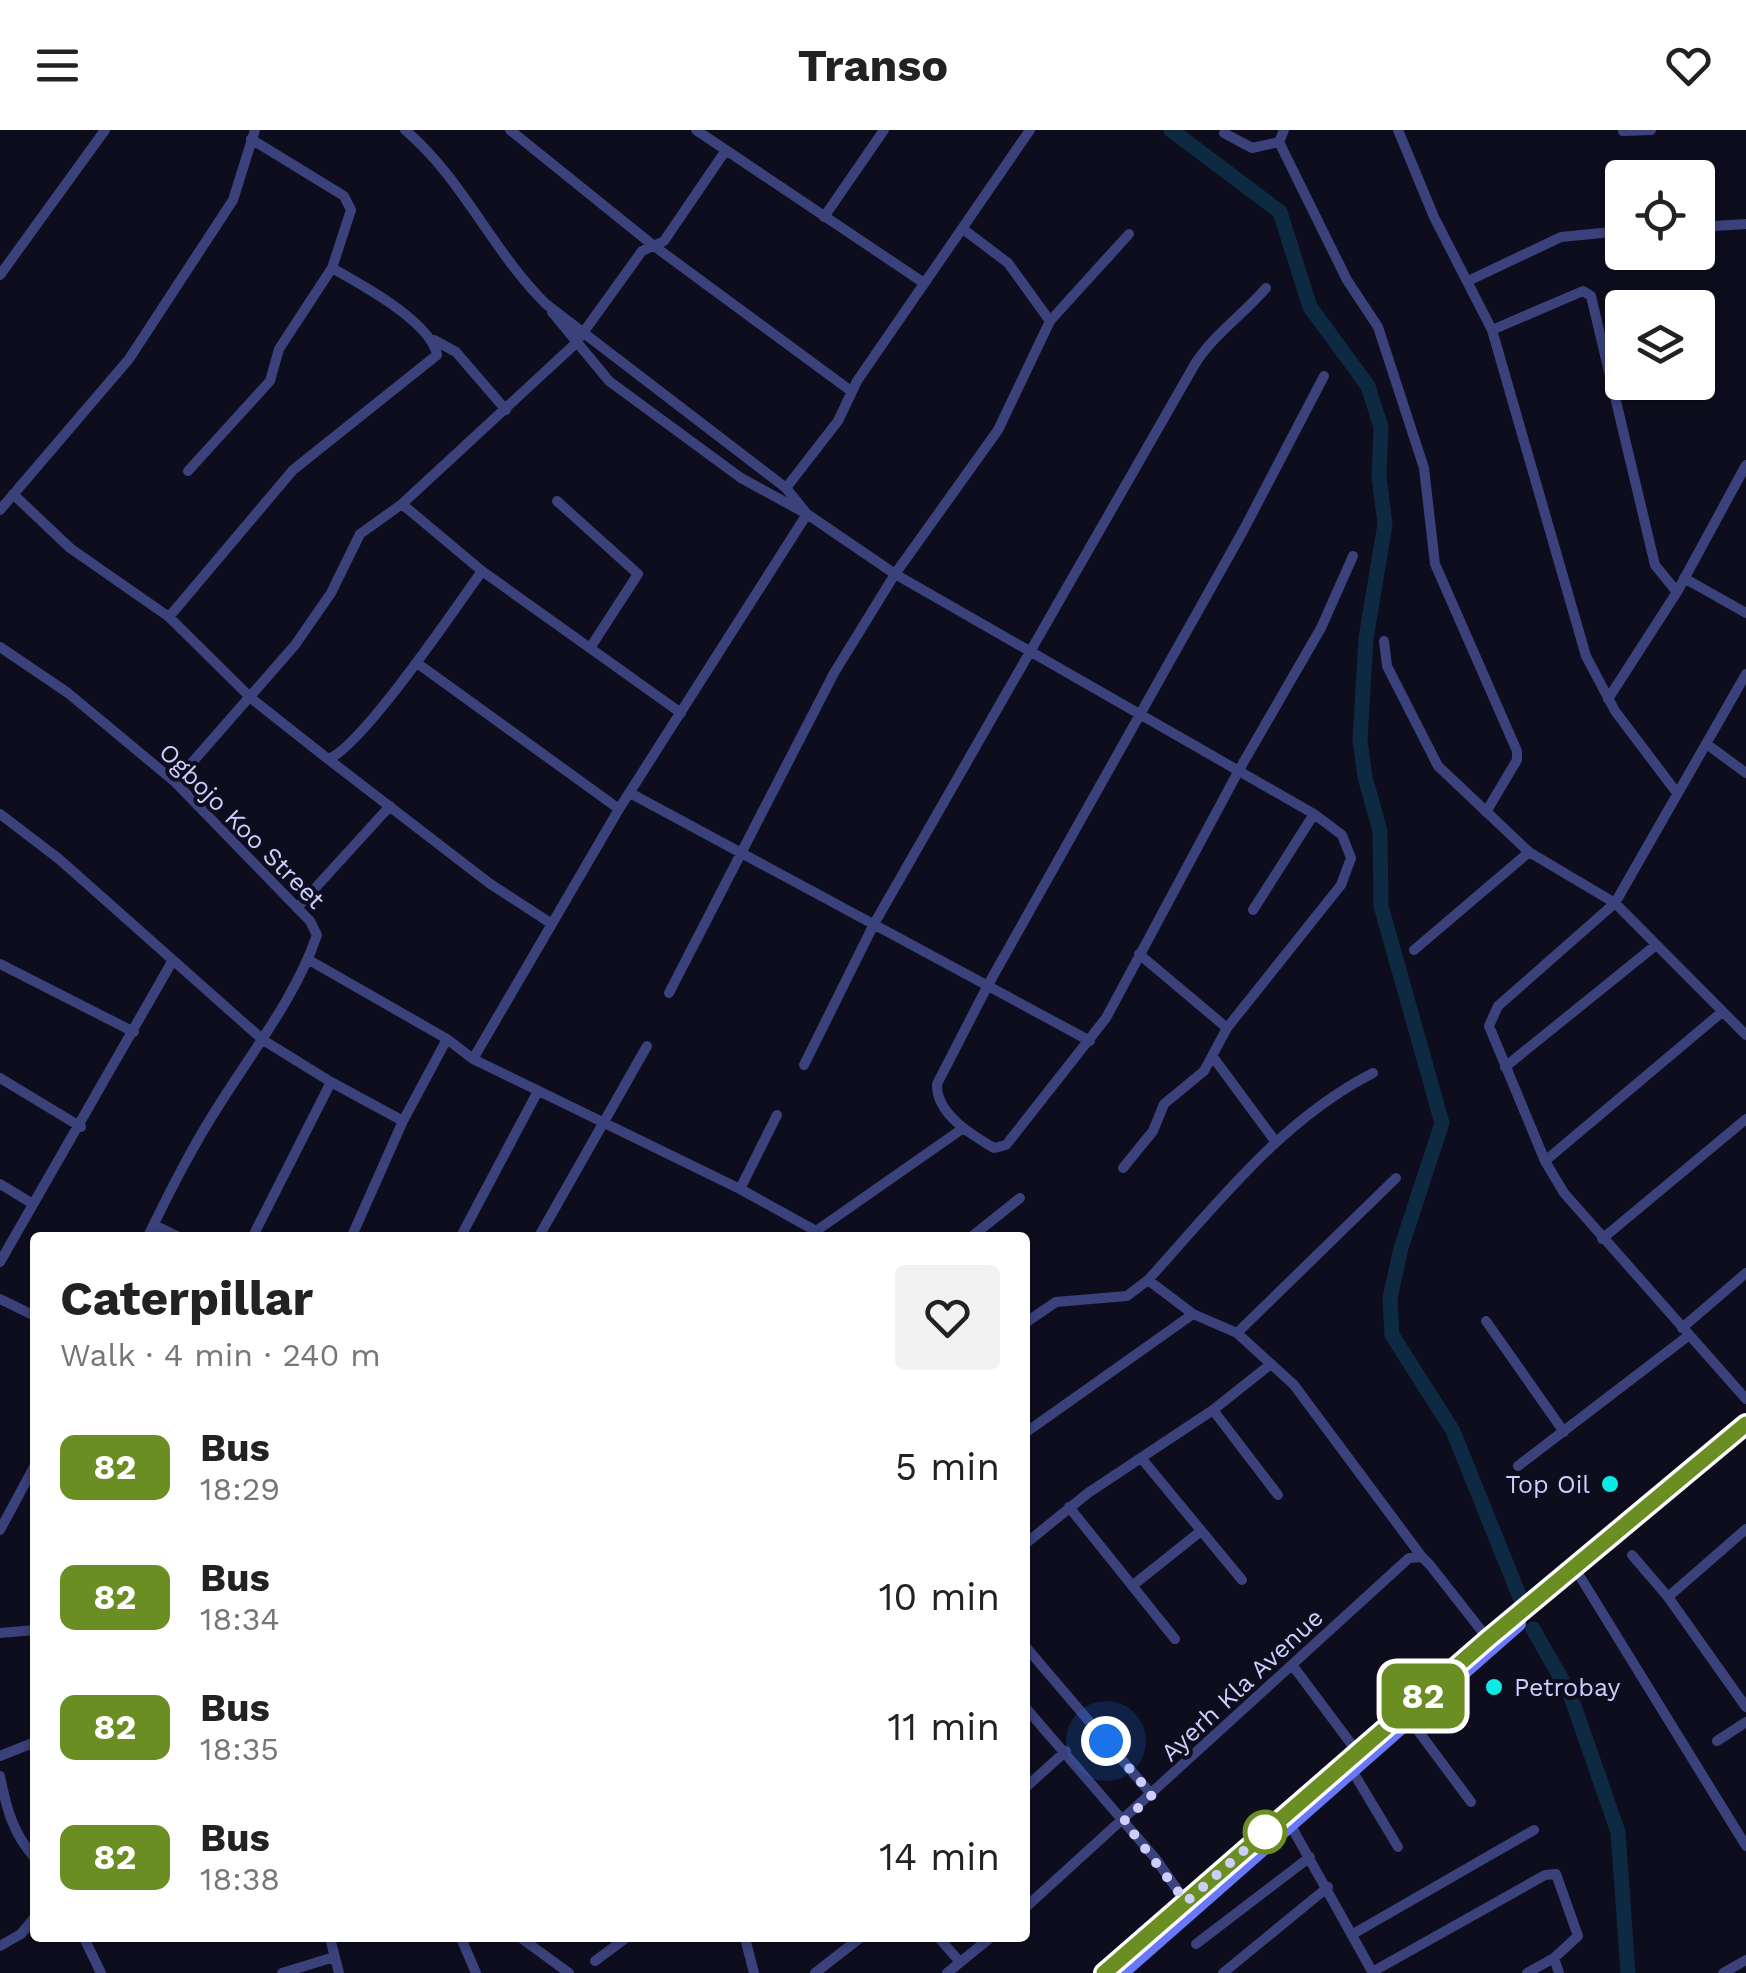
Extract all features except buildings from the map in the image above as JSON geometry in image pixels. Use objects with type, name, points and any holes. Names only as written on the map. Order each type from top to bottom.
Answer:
[{"type":"main road","points":[[1104,1973],[1488,1639],[1746,1424]]},
{"type":"main road","points":[[1122,1973],[1410,1720],[1746,1435]]},
{"type":"street","points":[[0,275],[105,130]]},
{"type":"street","points":[[405,130],[454,181],[527,285],[609,380],[741,478],[807,514],[895,574],[1314,814],[1346,843],[1350,870],[1227,1028],[1214,1057],[1198,1077],[1164,1104],[1153,1131],[1123,1168]]},
{"type":"street","points":[[510,130],[654,246],[852,392]]},
{"type":"street","points":[[696,130],[924,283]]},
{"type":"street","points":[[786,488],[838,421],[852,392],[1030,130]]},
{"type":"street","points":[[1284,130],[1280,142],[1347,280],[1378,327],[1424,468],[1435,564],[1517,751],[1516,760],[1486,812]]},
{"type":"street","points":[[1398,130],[1434,217],[1492,330],[1578,636],[1608,698],[1678,793]]},
{"type":"street","points":[[1623,131],[1651,130]]},
{"type":"street","points":[[824,218],[881,131]]},
{"type":"street","points":[[1224,133],[1252,148],[1280,142]]},
{"type":"street","points":[[0,510],[129,359],[232,200],[253,134],[350,202],[332,268],[279,349],[270,381],[188,471]]},
{"type":"street","points":[[175,782],[252,700],[331,593],[360,534],[402,504],[574,344],[642,251],[664,241],[726,150]]},
{"type":"street","points":[[1715,226],[1746,224]]},
{"type":"street","points":[[963,229],[1008,262],[1050,320]]},
{"type":"street","points":[[1468,281],[1561,237],[1605,233]]},
{"type":"street","points":[[669,992],[820,698],[895,574],[998,430],[1050,320],[1129,234]]},
{"type":"street","points":[[332,268],[388,301],[434,340],[456,352],[506,410]]},
{"type":"street","points":[[804,1065],[874,924],[1208,344],[1238,320],[1266,288]]},
{"type":"street","points":[[1492,330],[1583,291],[1591,296],[1654,564],[1677,592]]},
{"type":"street","points":[[546,304],[583,328],[786,488],[807,514]]},
{"type":"street","points":[[169,617],[292,470],[338,430],[431,363],[437,355],[434,340]]},
{"type":"street","points":[[1324,376],[1243,530],[988,985],[936,1088],[962,1129],[994,1148],[1003,1148],[1090,1041],[1321,628],[1353,556]]},
{"type":"street","points":[[1608,698],[1677,592],[1746,465]]},
{"type":"street","points":[[13,494],[70,548],[169,617],[252,700],[489,883],[552,924]]},
{"type":"street","points":[[557,502],[638,574],[590,648]]},
{"type":"street","points":[[402,504],[482,571],[681,713]]},
{"type":"street","points":[[473,1059],[619,809],[807,514]]},
{"type":"street","points":[[328,759],[352,739],[417,663],[482,571]]},
{"type":"street","points":[[1684,578],[1746,614]]},
{"type":"street","points":[[1384,640],[1387,666],[1428,752],[1529,852],[1615,903],[1746,1035]]},
{"type":"street","name":"Ogbojo Koo Street","points":[[1,649],[68,692],[175,782],[297,908],[317,935],[309,960]]},
{"type":"street","points":[[417,663],[619,809]]},
{"type":"street","points":[[1746,674],[1615,903],[1491,1015],[1492,1037],[1545,1161],[1564,1193],[1746,1400]]},
{"type":"street","points":[[1708,744],[1746,773]]},
{"type":"street","points":[[630,793],[1090,1041]]},
{"type":"street","points":[[297,908],[390,806]]},
{"type":"street","points":[[0,814],[59,858],[262,1040],[404,1121]]},
{"type":"street","points":[[1254,910],[1314,814]]},
{"type":"street","points":[[1414,950],[1529,852]]},
{"type":"street","points":[[1505,1067],[1656,945]]},
{"type":"street","points":[[1139,954],[1227,1028]]},
{"type":"street","points":[[0,1262],[82,1127],[173,960]]},
{"type":"street","points":[[150,1232],[182,1166],[309,960],[447,1039],[473,1059],[740,1189],[808,1232]]},
{"type":"street","points":[[0,964],[134,1032]]},
{"type":"street","points":[[1545,1161],[1722,1012]]},
{"type":"street","points":[[354,1232],[404,1121],[447,1039]]},
{"type":"street","points":[[541,1232],[647,1046]]},
{"type":"street","points":[[1214,1057],[1275,1141]]},
{"type":"street","points":[[1030,1320],[1056,1302],[1127,1296],[1148,1280],[1275,1141],[1339,1092],[1374,1072]]},
{"type":"street","points":[[0,1078],[82,1127]]},
{"type":"street","points":[[255,1232],[331,1082]]},
{"type":"street","points":[[463,1232],[538,1091]]},
{"type":"street","points":[[740,1189],[777,1115]]},
{"type":"street","points":[[1602,1239],[1746,1119]]},
{"type":"street","points":[[814,1232],[962,1129]]},
{"type":"street","points":[[1237,1333],[1396,1178]]},
{"type":"street","points":[[0,1184],[33,1204]]},
{"type":"street","points":[[978,1232],[1020,1198]]},
{"type":"street","points":[[154,1224],[169,1232]]},
{"type":"street","points":[[1518,1466],[1685,1332],[1746,1274]]},
{"type":"street","points":[[1148,1280],[1193,1314],[1237,1333],[1294,1385],[1488,1639]]},
{"type":"street","points":[[0,1298],[30,1313]]},
{"type":"street","points":[[1030,1429],[1193,1314]]},
{"type":"street","points":[[1486,1321],[1564,1432]]},
{"type":"street","points":[[1030,1540],[1069,1507],[1213,1410],[1270,1364]]},
{"type":"street","points":[[1213,1410],[1278,1495]]},
{"type":"street","points":[[1142,1459],[1242,1580]]},
{"type":"street","points":[[0,1530],[30,1473]]},
{"type":"street","points":[[1069,1507],[1175,1639]]},
{"type":"street","points":[[1668,1597],[1746,1528]]},
{"type":"street","points":[[1132,1586],[1202,1531]]},
{"type":"street","points":[[1632,1555],[1668,1597],[1746,1707]]},
{"type":"street","name":"Ayerh Kla Avenue","points":[[1030,1904],[1395,1570],[1409,1558],[1422,1557]]},
{"type":"street","points":[[1579,1575],[1746,1846]]},
{"type":"street","points":[[0,1633],[30,1630]]},
{"type":"street","points":[[1030,1652],[1152,1795]]},
{"type":"street","points":[[1292,1666],[1358,1753]]},
{"type":"street","points":[[1030,1711],[1124,1821],[1186,1902]]},
{"type":"street","points":[[1410,1720],[1471,1802]]},
{"type":"street","points":[[1717,1741],[1746,1722]]},
{"type":"street","points":[[0,1756],[30,1744]]},
{"type":"street","points":[[1030,1783],[1066,1751]]},
{"type":"street","points":[[1353,1772],[1398,1847]]},
{"type":"street","points":[[0,1776],[4,1814],[30,1852]]},
{"type":"street","points":[[1290,1824],[1372,1972],[1550,1873],[1559,1877],[1578,1934],[1554,1958],[1526,1973]]},
{"type":"street","points":[[1353,1934],[1534,1830]]},
{"type":"street","points":[[1196,1944],[1310,1857]]},
{"type":"street","points":[[1223,1973],[1328,1887]]},
{"type":"street","points":[[0,1946],[30,1924]]},
{"type":"street","points":[[86,1942],[101,1973]]},
{"type":"street","points":[[331,1942],[339,1973]]},
{"type":"street","points":[[463,1942],[476,1973]]},
{"type":"street","points":[[525,1942],[568,1973]]},
{"type":"street","points":[[595,1961],[621,1942]]},
{"type":"street","points":[[746,1942],[754,1973]]},
{"type":"street","points":[[815,1973],[855,1942]]},
{"type":"street","points":[[942,1942],[960,1962]]},
{"type":"street","points":[[947,1973],[985,1942]]},
{"type":"street","points":[[282,1973],[334,1957]]},
{"type":"street","points":[[1554,1958],[1559,1973]]},
{"type":"street","points":[[1724,1973],[1746,1960]]},
{"type":"waterway","points":[[1171,130],[1280,212],[1310,307],[1368,386],[1381,427],[1379,476],[1385,524],[1366,638],[1360,740],[1365,777],[1380,831],[1381,906],[1442,1123],[1401,1248],[1390,1298],[1392,1335],[1453,1431],[1523,1605]]},
{"type":"waterway","points":[[1533,1629],[1570,1694],[1618,1832],[1628,1973]]},
{"type":"bus line","name":"82","points":[[1104,1973],[1488,1639],[1746,1424]]},
{"type":"place","name":"Top Oil","points":[[1610,1484]]},
{"type":"place","name":"Petrobay","points":[[1494,1687]]},
{"type":"route","points":[[1106,1741],[1152,1795],[1124,1821],[1186,1902],[1265,1832]]}]
